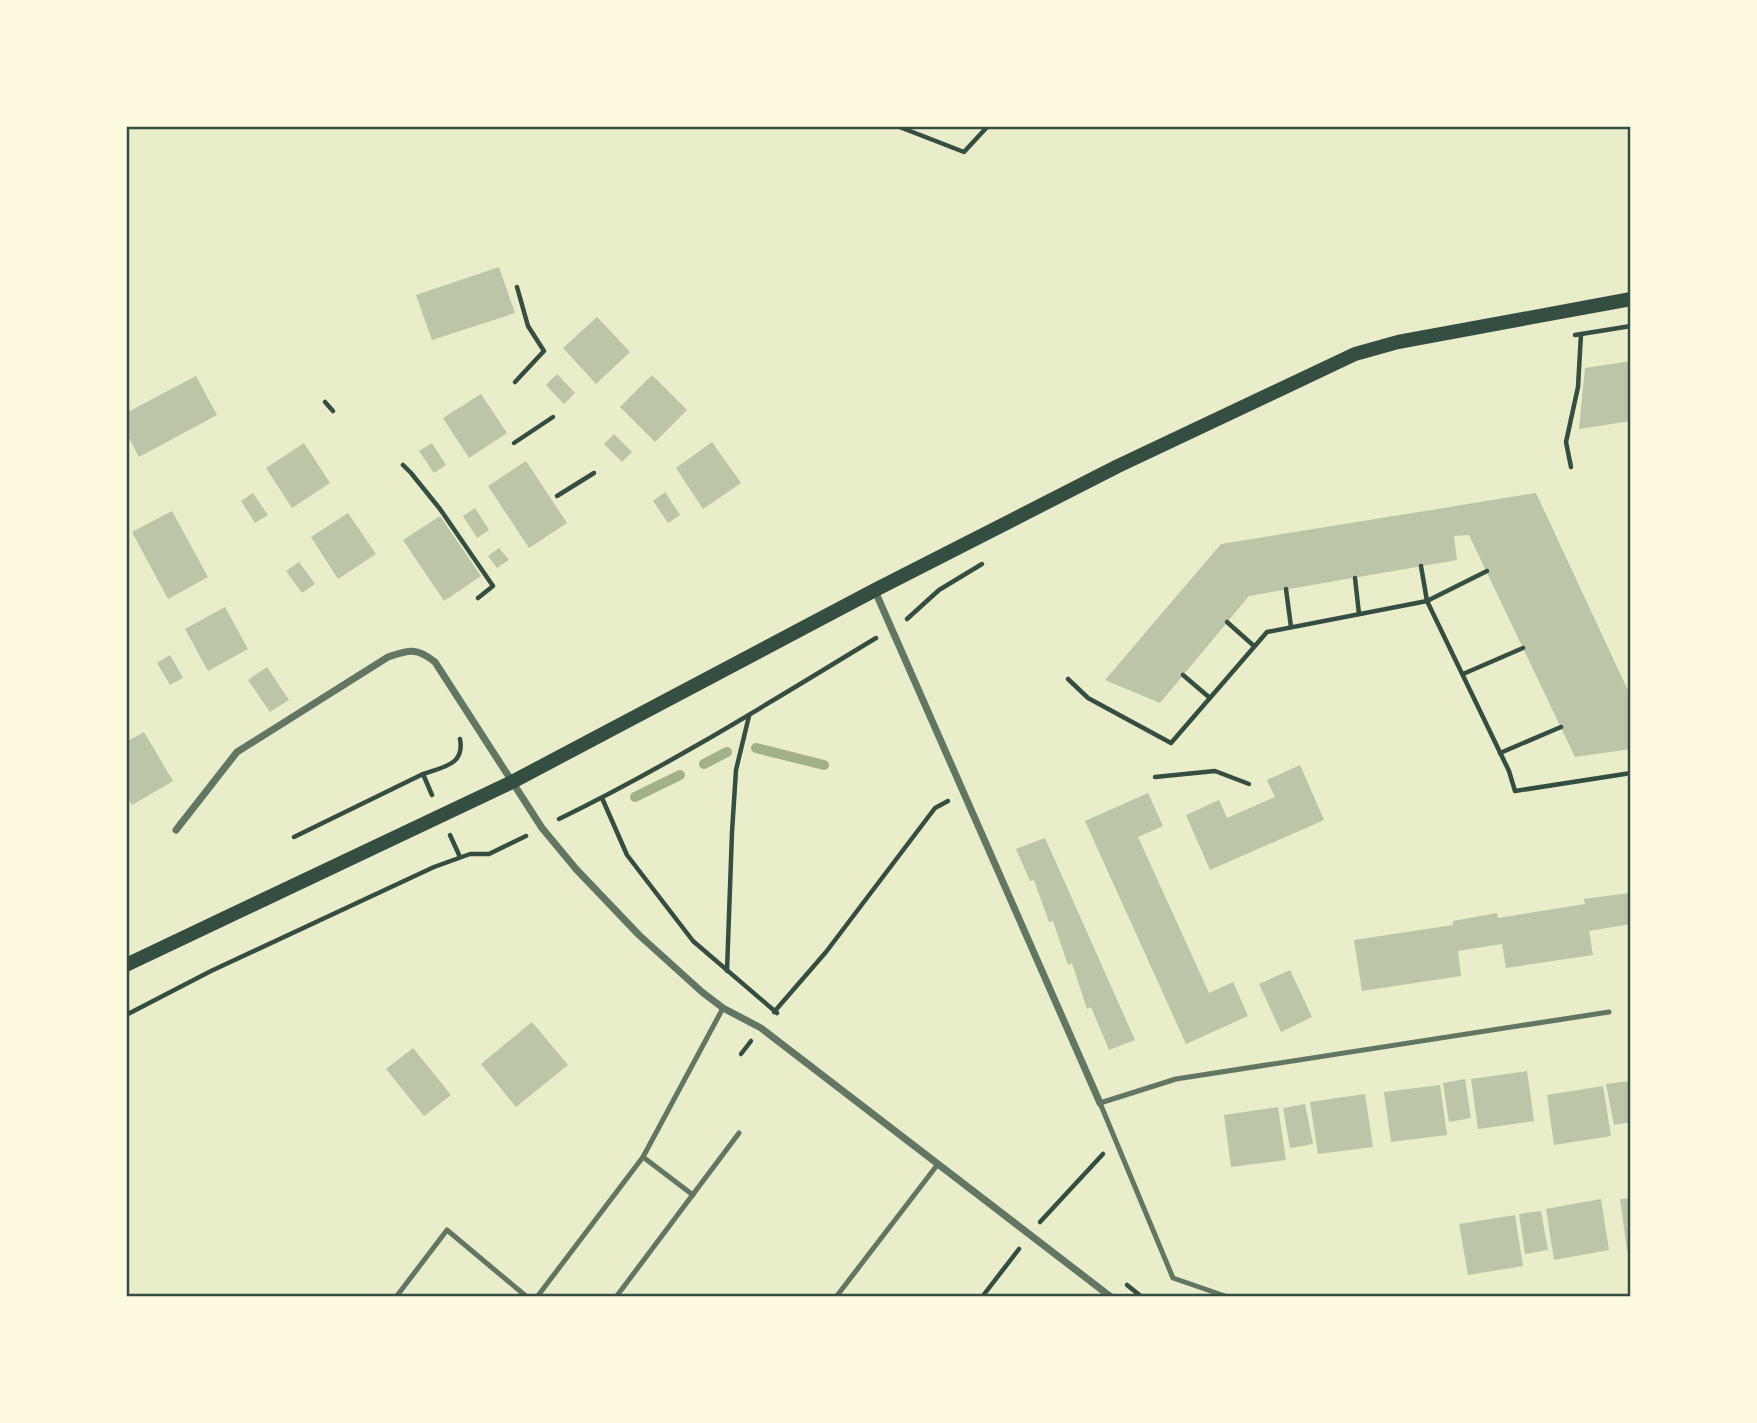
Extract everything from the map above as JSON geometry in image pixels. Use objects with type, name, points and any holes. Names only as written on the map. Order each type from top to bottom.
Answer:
[{"type":"main road","points":[[126,965],[512,782],[875,590],[1118,466],[1355,354],[1398,342],[1631,299]]},
{"type":"street","points":[[875,590],[1100,1103]]},
{"type":"street","points":[[176,830],[237,752],[387,657],[407,650],[423,652],[435,662],[542,828],[576,869],[639,935],[702,992],[723,1008],[761,1028],[1111,1297]]},
{"type":"lane","points":[[537,1297],[643,1157],[723,1008]]},
{"type":"lane","points":[[1228,1297],[1173,1278],[1100,1103],[1176,1079],[1609,1012]]},
{"type":"lane","points":[[616,1297],[739,1133]]},
{"type":"lane","points":[[643,1157],[693,1195]]},
{"type":"lane","points":[[836,1297],[938,1164]]},
{"type":"lane","points":[[396,1297],[447,1230],[527,1297]]},
{"type":"path","points":[[897,126],[964,152],[988,126]]},
{"type":"path","points":[[515,382],[544,351],[528,326],[517,287]]},
{"type":"path","points":[[1569,336],[1631,326]]},
{"type":"path","points":[[1571,467],[1566,442],[1578,387],[1581,334]]},
{"type":"path","points":[[325,401],[333,411]]},
{"type":"path","points":[[514,443],[553,417]]},
{"type":"path","points":[[404,465],[440,509],[493,586],[478,598]]},
{"type":"path","points":[[557,496],[594,473]]},
{"type":"path","points":[[126,1015],[211,971],[434,867],[470,854],[489,854],[602,798],[749,716],[908,618],[939,590],[991,559]]},
{"type":"path","points":[[1421,566],[1427,601],[1509,771],[1515,791],[1631,773]]},
{"type":"path","points":[[1068,679],[1088,698],[1171,743],[1267,632],[1427,601],[1487,571]]},
{"type":"path","points":[[1355,578],[1359,614]]},
{"type":"path","points":[[1286,590],[1291,627]]},
{"type":"path","points":[[1227,622],[1254,646]]},
{"type":"path","points":[[1463,674],[1523,649]]},
{"type":"path","points":[[1183,675],[1210,698]]},
{"type":"path","points":[[727,972],[736,771],[749,716]]},
{"type":"path","points":[[1500,753],[1561,727]]},
{"type":"path","points":[[294,837],[458,759],[462,748],[458,728]]},
{"type":"path","points":[[1155,777],[1214,771],[1249,784]]},
{"type":"path","points":[[423,774],[460,857]]},
{"type":"path","points":[[602,798],[627,855],[693,941],[774,1011],[826,952],[935,808],[963,793]]},
{"type":"path","points":[[1042,1219],[1115,1140]]},
{"type":"path","points":[[982,1297],[1017,1251]]},
{"type":"building","points":[[499,267],[515,313],[432,340],[416,295]]},
{"type":"building","points":[[597,317],[630,352],[596,384],[563,348]]},
{"type":"building","points":[[1631,361],[1631,421],[1579,429],[1585,368]]},
{"type":"building","points":[[557,374],[575,393],[564,404],[546,385]]},
{"type":"building","points":[[652,375],[687,410],[655,442],[620,407]]},
{"type":"building","points":[[196,376],[217,415],[139,457],[126,432],[126,413]]},
{"type":"building","points":[[481,394],[507,433],[469,458],[443,418]]},
{"type":"building","points":[[614,434],[632,452],[622,462],[604,444]]},
{"type":"building","points":[[712,442],[741,483],[703,509],[676,468]]},
{"type":"building","points":[[304,443],[330,483],[292,508],[266,468]]},
{"type":"building","points":[[432,443],[446,465],[434,473],[419,451]]},
{"type":"building","points":[[526,461],[567,523],[529,548],[488,486]]},
{"type":"building","points":[[665,492],[680,515],[668,523],[653,501]]},
{"type":"building","points":[[253,493],[268,515],[255,523],[241,501]]},
{"type":"building","points":[[1536,493],[1631,697],[1631,749],[1575,757],[1469,535],[1454,536],[1457,560],[1249,596],[1160,703],[1105,680],[1221,544]]},
{"type":"building","points":[[475,508],[489,530],[477,538],[463,516]]},
{"type":"building","points":[[172,511],[208,577],[168,599],[132,532]]},
{"type":"building","points":[[348,513],[376,554],[338,579],[311,537]]},
{"type":"building","points":[[440,516],[481,576],[444,601],[403,540]]},
{"type":"building","points":[[499,548],[509,560],[497,568],[488,556]]},
{"type":"building","points":[[299,562],[315,584],[302,593],[286,571]]},
{"type":"building","points":[[225,607],[248,649],[208,671],[185,629]]},
{"type":"building","points":[[170,655],[183,678],[170,685],[157,663]]},
{"type":"building","points":[[267,667],[289,700],[270,712],[248,680]]},
{"type":"building","points":[[144,732],[173,781],[132,805],[126,795],[126,742]]},
{"type":"building","points":[[1300,765],[1324,820],[1210,870],[1186,815],[1219,800],[1227,818],[1275,797],[1267,780]]},
{"type":"building","points":[[1148,793],[1163,826],[1138,837],[1209,993],[1233,982],[1248,1016],[1186,1044],[1085,821]]},
{"type":"building","points":[[1045,838],[1135,1040],[1109,1050],[1091,1007],[1087,1009],[1072,963],[1068,965],[1053,921],[1049,922],[1034,880],[1030,881],[1016,849]]},
{"type":"building","points":[[1629,893],[1631,924],[1589,931],[1593,955],[1506,968],[1502,944],[1458,951],[1461,976],[1362,991],[1354,940],[1453,925],[1453,921],[1497,913],[1498,918],[1585,904],[1584,899]]},
{"type":"building","points":[[1290,970],[1312,1017],[1281,1032],[1259,984]]},
{"type":"building","points":[[532,1022],[568,1065],[516,1107],[481,1064]]},
{"type":"building","points":[[413,1048],[451,1095],[424,1116],[386,1069]]},
{"type":"building","points":[[1527,1071],[1534,1121],[1478,1129],[1471,1079]]},
{"type":"building","points":[[1465,1079],[1471,1118],[1449,1122],[1443,1083]]},
{"type":"building","points":[[1629,1081],[1631,1122],[1614,1125],[1606,1084]]},
{"type":"building","points":[[1440,1085],[1447,1135],[1391,1142],[1384,1092]]},
{"type":"building","points":[[1603,1086],[1611,1136],[1554,1145],[1547,1095]]},
{"type":"building","points":[[1365,1094],[1373,1147],[1318,1154],[1310,1102]]},
{"type":"building","points":[[1305,1104],[1313,1144],[1290,1148],[1283,1108]]},
{"type":"building","points":[[1278,1107],[1286,1160],[1231,1167],[1224,1115]]},
{"type":"building","points":[[1631,1198],[1631,1249],[1627,1250],[1620,1199]]},
{"type":"building","points":[[1601,1199],[1609,1250],[1554,1260],[1546,1209]]},
{"type":"building","points":[[1541,1211],[1548,1250],[1525,1254],[1519,1214]]},
{"type":"building","points":[[1515,1215],[1523,1266],[1468,1275],[1459,1224]]},
{"type":"waterway","points":[[756,748],[824,765]]},
{"type":"waterway","points":[[704,764],[727,752]]},
{"type":"waterway","points":[[635,797],[680,775]]}]
